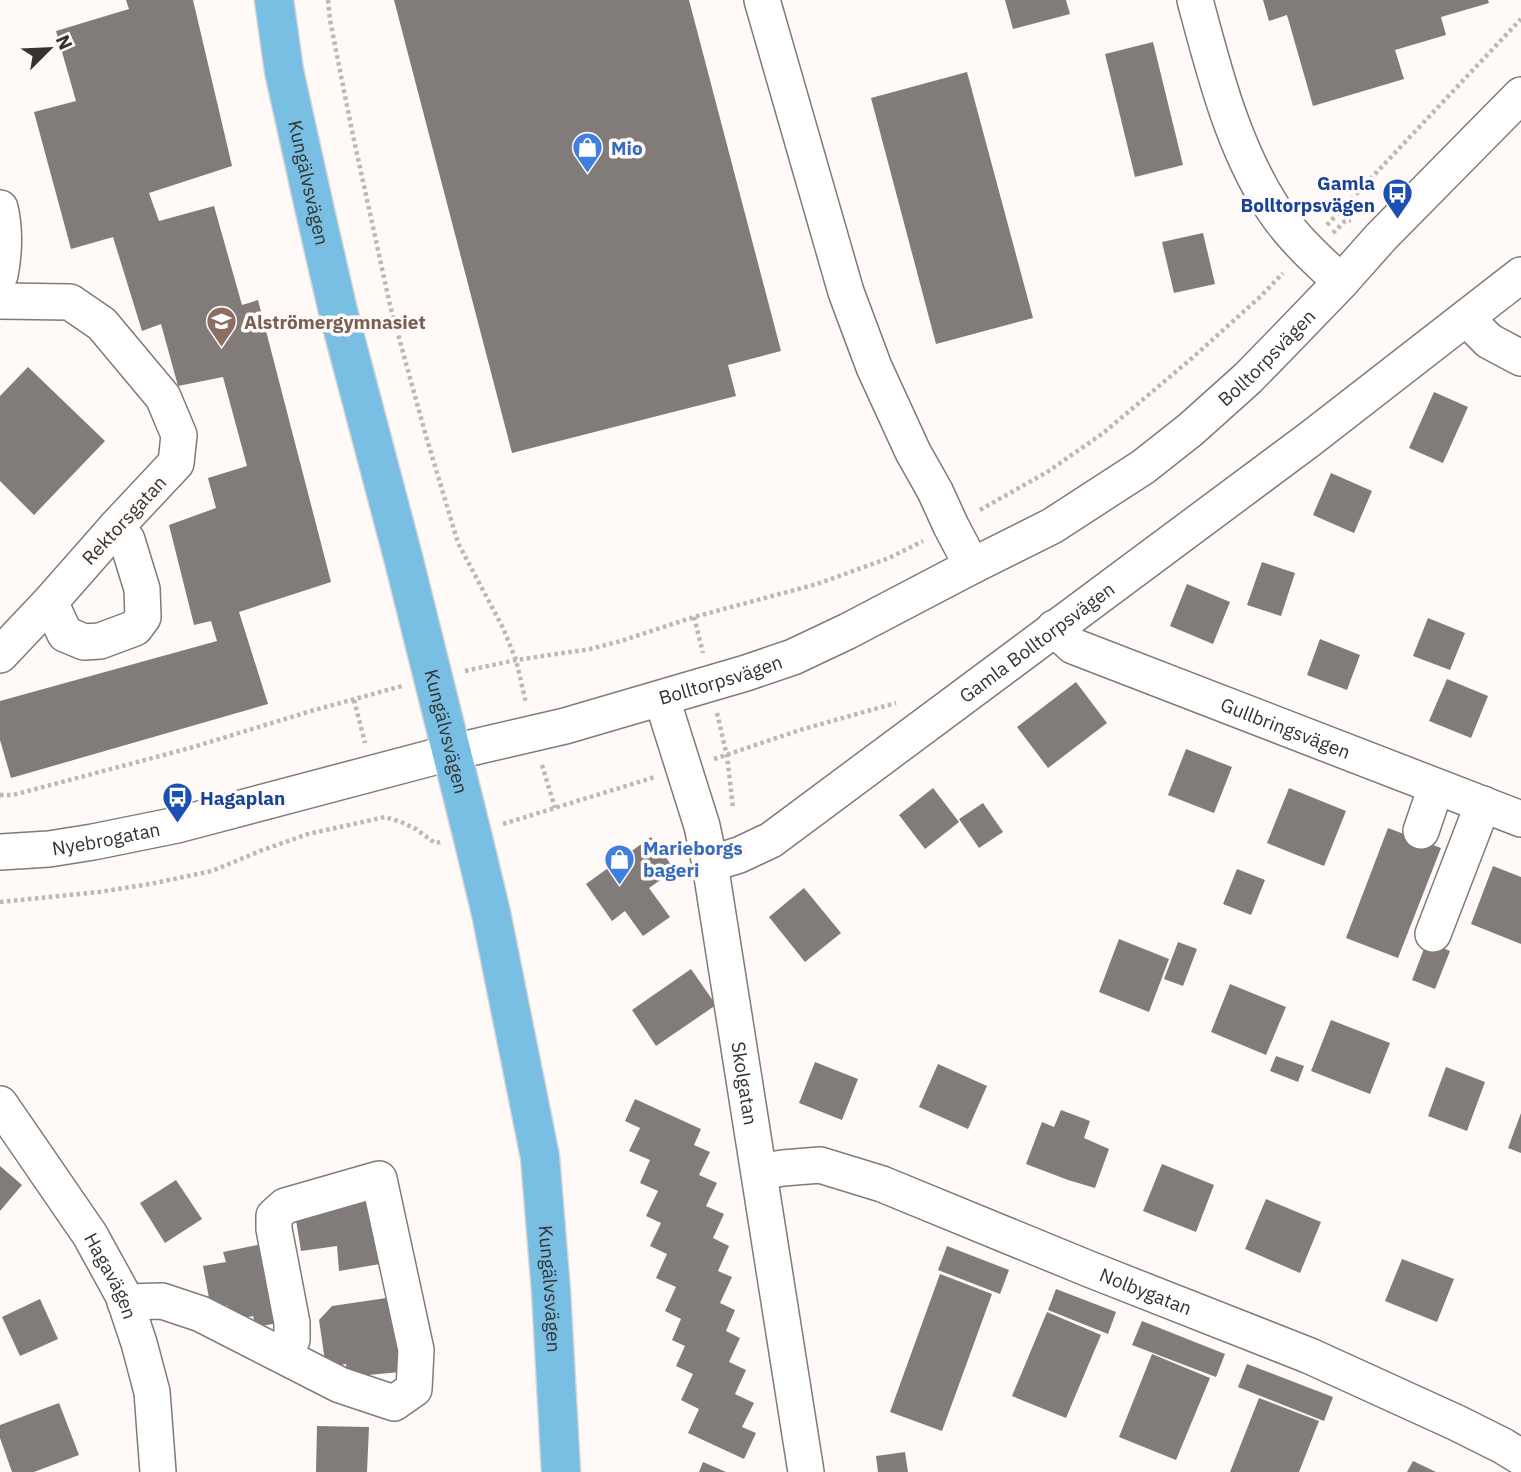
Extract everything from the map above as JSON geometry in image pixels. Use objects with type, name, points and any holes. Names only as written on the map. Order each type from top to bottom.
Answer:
[{"type":"main road","name":"Kungälvsvägen","points":[[274,0],[284,71],[335,299],[453,752],[491,913],[540,1157],[561,1472]]},
{"type":"street","points":[[762,0],[846,292],[860,330],[913,452],[972,566]]},
{"type":"street","points":[[1195,0],[1231,124],[1247,163],[1273,208],[1305,248],[1341,282]]},
{"type":"street","name":"Bolltorpsvägen","points":[[453,752],[565,726],[662,699],[793,657],[1052,526],[1143,467],[1190,430],[1248,378],[1381,237],[1521,95]]},
{"type":"street","points":[[0,208],[3,220],[0,275]]},
{"type":"street","name":"Gamla Bolltorpsvägen","points":[[710,864],[771,840],[1310,439],[1521,275]]},
{"type":"street","name":"Rektorsgatan","points":[[0,301],[70,302],[102,324],[163,397],[179,435],[176,463],[0,654]]},
{"type":"street","points":[[1466,318],[1489,341],[1521,358]]},
{"type":"street","points":[[50,602],[65,634],[84,642],[100,641],[135,628],[143,617],[142,589],[127,540],[116,527]]},
{"type":"street","name":"Gullbringsvägen","points":[[1054,628],[1073,646],[1521,819]]},
{"type":"street","name":"Skolgatan","points":[[662,699],[702,826],[710,864],[806,1472]]},
{"type":"street","name":"Nyebrogatan","points":[[0,852],[49,849],[177,825],[453,752]]},
{"type":"street","points":[[1421,831],[1436,787]]},
{"type":"street","points":[[1433,934],[1483,804]]},
{"type":"street","name":"Hagavägen","points":[[0,1104],[90,1235],[125,1302],[152,1392],[158,1472]]},
{"type":"street","name":"Nolbygatan","points":[[759,1172],[820,1166],[882,1184],[1310,1356],[1457,1423],[1521,1457]]},
{"type":"street","points":[[125,1302],[162,1301],[188,1309],[340,1385],[394,1403],[414,1389],[416,1350],[379,1180],[285,1206],[274,1216],[274,1229],[292,1324],[292,1340],[284,1356]]},
{"type":"path","points":[[0,795],[125,765],[434,678],[516,660],[493,607],[458,543],[430,449],[390,305],[352,131],[328,0]]},
{"type":"path","points":[[1305,248],[1521,19]]},
{"type":"building","points":[[126,0],[193,0],[232,166],[149,193],[159,221],[214,206],[242,305],[258,300],[331,582],[239,612],[268,704],[11,778],[0,740],[0,701],[217,641],[211,621],[194,625],[169,525],[216,508],[208,478],[247,466],[223,377],[178,386],[161,324],[142,331],[113,237],[71,249],[34,112],[76,101],[56,31],[129,9]]},
{"type":"building","name":"Mio","points":[[394,0],[689,0],[781,351],[728,365],[736,396],[512,453]]},
{"type":"building","points":[[1005,0],[1066,0],[1070,14],[1013,29]]},
{"type":"building","points":[[1263,0],[1488,0],[1489,3],[1441,17],[1446,35],[1395,50],[1404,79],[1313,106],[1287,15],[1269,21]]},
{"type":"building","points":[[1153,42],[1183,165],[1135,177],[1105,54]]},
{"type":"building","points":[[967,72],[1033,318],[936,344],[871,98]]},
{"type":"building","points":[[1203,233],[1215,284],[1174,293],[1162,242]]},
{"type":"building","points":[[28,367],[105,441],[34,515],[0,481],[0,396]]},
{"type":"building","points":[[1434,392],[1468,407],[1443,463],[1409,448]]},
{"type":"building","points":[[1331,473],[1372,491],[1354,533],[1313,515]]},
{"type":"building","points":[[1262,562],[1295,573],[1281,616],[1247,605]]},
{"type":"building","points":[[1187,584],[1230,602],[1213,644],[1170,626]]},
{"type":"building","points":[[1428,618],[1465,633],[1450,670],[1413,656]]},
{"type":"building","points":[[1320,639],[1360,655],[1347,690],[1307,675]]},
{"type":"building","points":[[1447,679],[1488,696],[1471,738],[1429,721]]},
{"type":"building","points":[[1076,682],[1107,723],[1048,768],[1017,727]]},
{"type":"building","points":[[1186,749],[1232,767],[1214,813],[1168,795]]},
{"type":"building","points":[[933,788],[959,822],[925,849],[899,815]]},
{"type":"building","points":[[1289,788],[1346,811],[1324,866],[1267,843]]},
{"type":"building","points":[[983,803],[1003,832],[979,848],[959,819]]},
{"type":"building","points":[[1388,828],[1441,848],[1398,958],[1346,938]]},
{"type":"building","name":"Marieborgs bageri","points":[[651,837],[675,870],[649,888],[670,917],[643,936],[625,911],[612,921],[586,884]]},
{"type":"building","points":[[1493,866],[1521,877],[1521,944],[1471,924]]},
{"type":"building","points":[[1237,869],[1265,880],[1251,915],[1223,904]]},
{"type":"building","points":[[804,888],[841,933],[805,962],[769,917]]},
{"type":"building","points":[[1119,939],[1169,959],[1149,1012],[1099,992]]},
{"type":"building","points":[[1427,941],[1450,951],[1435,989],[1412,980]]},
{"type":"building","points":[[1178,942],[1197,949],[1183,986],[1164,979]]},
{"type":"building","points":[[691,969],[716,1005],[656,1046],[632,1010]]},
{"type":"building","points":[[1230,984],[1286,1007],[1266,1055],[1211,1032]]},
{"type":"building","points":[[1331,1020],[1390,1043],[1370,1094],[1311,1071]]},
{"type":"building","points":[[1276,1056],[1304,1066],[1298,1082],[1270,1071]]},
{"type":"building","points":[[815,1062],[858,1079],[842,1120],[799,1103]]},
{"type":"building","points":[[938,1064],[987,1086],[968,1129],[919,1107]]},
{"type":"building","points":[[1446,1067],[1485,1082],[1467,1131],[1428,1116]]},
{"type":"building","points":[[635,1099],[701,1129],[694,1145],[710,1152],[699,1175],[717,1183],[706,1206],[724,1214],[713,1238],[729,1246],[718,1271],[732,1277],[720,1303],[735,1310],[726,1331],[740,1338],[729,1362],[746,1370],[735,1394],[754,1403],[742,1427],[756,1433],[744,1459],[688,1433],[699,1409],[681,1400],[693,1374],[676,1366],[685,1346],[672,1340],[681,1319],[665,1311],[676,1287],[656,1278],[667,1254],[650,1246],[661,1223],[646,1216],[658,1191],[640,1183],[650,1160],[629,1151],[640,1128],[625,1121]]},
{"type":"building","points":[[1061,1110],[1090,1121],[1084,1138],[1109,1149],[1095,1188],[1026,1164],[1042,1122],[1054,1127]]},
{"type":"building","points":[[1521,1113],[1521,1153],[1508,1148]]},
{"type":"building","points":[[1162,1164],[1214,1185],[1196,1232],[1143,1211]]},
{"type":"building","points":[[0,1166],[22,1185],[0,1211]]},
{"type":"building","points":[[176,1180],[202,1219],[165,1243],[140,1203]]},
{"type":"building","points":[[374,1192],[386,1263],[339,1271],[337,1246],[301,1251],[294,1208]]},
{"type":"building","points":[[1266,1199],[1321,1222],[1300,1273],[1245,1249]]},
{"type":"building","points":[[267,1243],[278,1323],[256,1327],[253,1316],[230,1321],[227,1305],[211,1309],[203,1266],[226,1262],[223,1252]]},
{"type":"building","points":[[947,1246],[1009,1270],[1000,1294],[938,1270]]},
{"type":"building","points":[[1402,1259],[1454,1279],[1437,1322],[1385,1301]]},
{"type":"building","points":[[940,1274],[992,1294],[942,1431],[890,1412]]},
{"type":"building","points":[[1056,1289],[1116,1312],[1108,1334],[1048,1310]]},
{"type":"building","points":[[393,1297],[400,1372],[347,1377],[346,1364],[326,1368],[319,1320],[332,1306]]},
{"type":"building","points":[[40,1299],[58,1339],[20,1356],[2,1317]]},
{"type":"building","points":[[1047,1312],[1101,1335],[1066,1418],[1012,1396]]},
{"type":"building","points":[[1142,1321],[1225,1354],[1216,1377],[1132,1345]]},
{"type":"building","points":[[1152,1354],[1210,1378],[1176,1460],[1119,1437]]},
{"type":"building","points":[[1247,1364],[1333,1397],[1324,1421],[1238,1387]]},
{"type":"building","points":[[1259,1398],[1319,1421],[1299,1472],[1230,1472]]},
{"type":"building","points":[[59,1403],[79,1455],[34,1472],[12,1472],[0,1438],[0,1425]]},
{"type":"building","points":[[317,1426],[369,1427],[367,1472],[316,1472]]},
{"type":"building","points":[[905,1452],[908,1472],[878,1472],[876,1456]]},
{"type":"building","points":[[1413,1461],[1436,1472],[1407,1472]]},
{"type":"building","points":[[703,1462],[726,1472],[699,1472]]},
{"type":"place","name":"Mio","points":[[588,175]]},
{"type":"place","name":"Gamla Bolltorpsvägen","points":[[1398,221]]},
{"type":"place","name":"Alströmergymnasiet","points":[[221,349]]},
{"type":"place","name":"Hagaplan","points":[[177,825]]},
{"type":"place","name":"Marieborgs bageri","points":[[620,886]]}]
